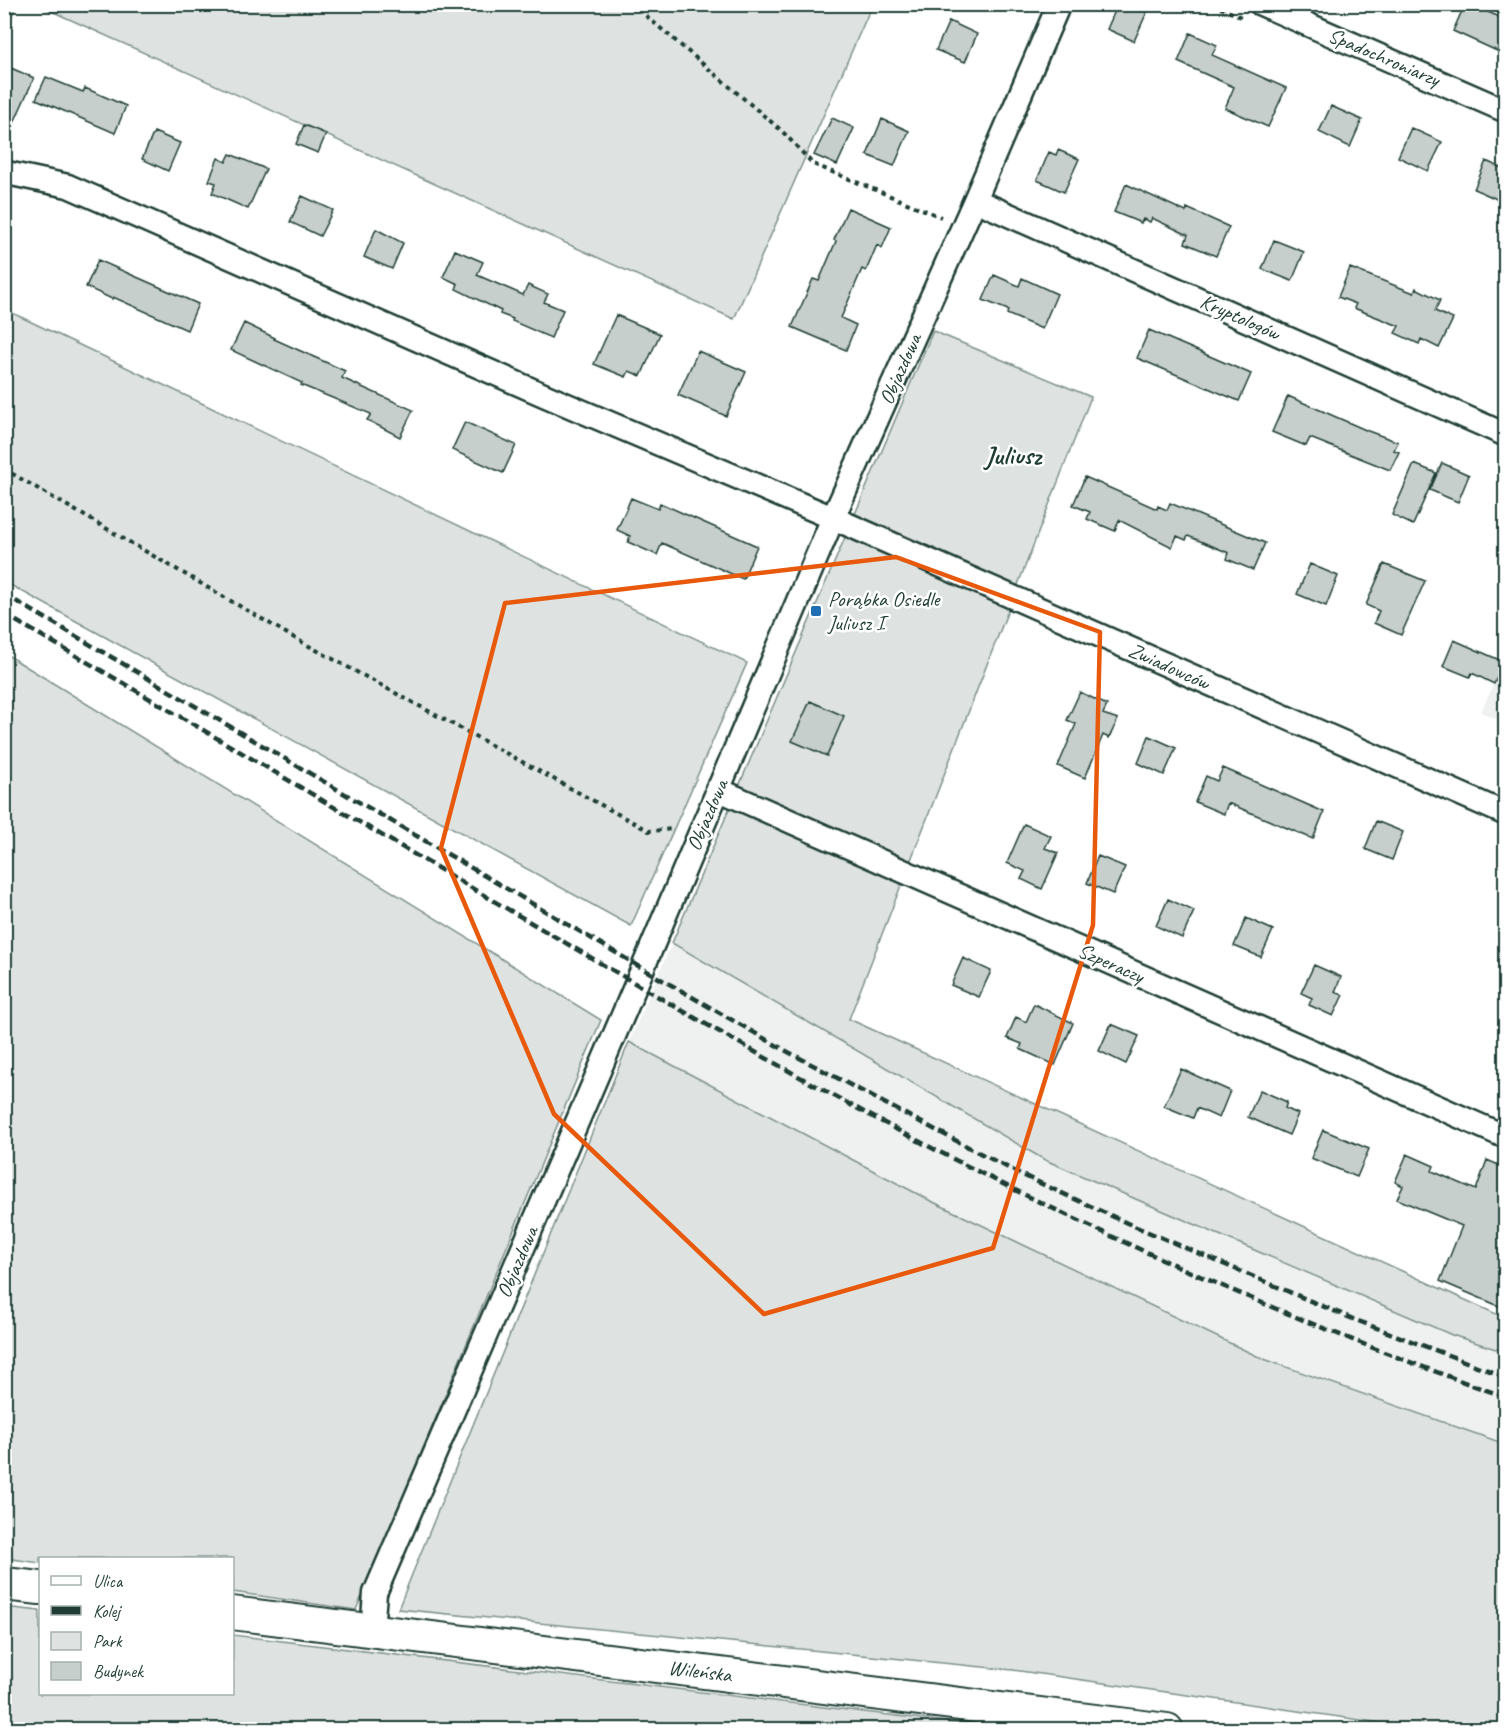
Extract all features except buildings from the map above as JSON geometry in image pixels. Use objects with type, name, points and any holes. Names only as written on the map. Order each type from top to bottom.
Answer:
[{"type":"street","name":"Objazdowa","points":[[372,1631],[375,1593],[833,518],[975,200],[1059,4]]},
{"type":"street","name":"Spadochroniarzy","points":[[1262,4],[1506,111]]},
{"type":"street","name":"Zwiadowców","points":[[7,173],[68,186],[546,396],[833,518],[1506,814]]},
{"type":"street","name":"Kryptologów","points":[[975,200],[1506,435]]},
{"type":"street","name":"Szperaczy","points":[[717,789],[1506,1137]]},
{"type":"street","points":[[4,1584],[39,1588]]},
{"type":"street","name":"Wileńska","points":[[234,1613],[1167,1730]]},
{"type":"path","points":[[632,4],[782,130],[813,164],[938,217],[965,222]]},
{"type":"path","points":[[4,469],[298,640],[649,831],[701,827]]},
{"type":"highlighted area","points":[[896,557],[1100,632],[1093,925],[993,1248],[764,1314],[554,1114],[441,848],[505,603]]},
{"type":"shaded area","points":[[1505,658],[1505,723],[1481,712]]},
{"type":"shaded area","points":[[672,943],[1045,1160],[1452,1335],[1505,1352],[1505,1444],[1261,1358],[929,1200],[629,1042]]},
{"type":"green space","points":[[4,5],[16,5],[5,34]]},
{"type":"green space","points":[[38,5],[872,5],[734,319]]},
{"type":"green space","points":[[4,309],[747,663],[631,926],[5,582]]},
{"type":"green space","points":[[933,331],[1091,397],[849,1019],[1505,1318],[1505,1352],[1452,1335],[1045,1160],[672,943]]},
{"type":"green space","points":[[4,653],[601,1020],[356,1610],[234,1592],[234,1557],[39,1557],[39,1563],[5,1558]]},
{"type":"green space","points":[[629,1042],[929,1200],[1261,1358],[1505,1444],[1505,1729],[1423,1729],[1013,1670],[398,1609]]},
{"type":"green space","points":[[4,1607],[39,1611],[39,1695],[234,1695],[234,1635],[1004,1729],[5,1729]]},
{"type":"railway","points":[[4,594],[781,1048],[1016,1172],[1127,1223],[1353,1319],[1506,1377]]},
{"type":"railway","points":[[4,614],[674,1006],[951,1158],[1185,1270],[1344,1337],[1506,1397]]},
{"type":"place","name":"Porąbka Osiedle Juliusz I","points":[[816,611]]},
{"type":"district","name":"Juliusz","points":[[1013,455]]}]
